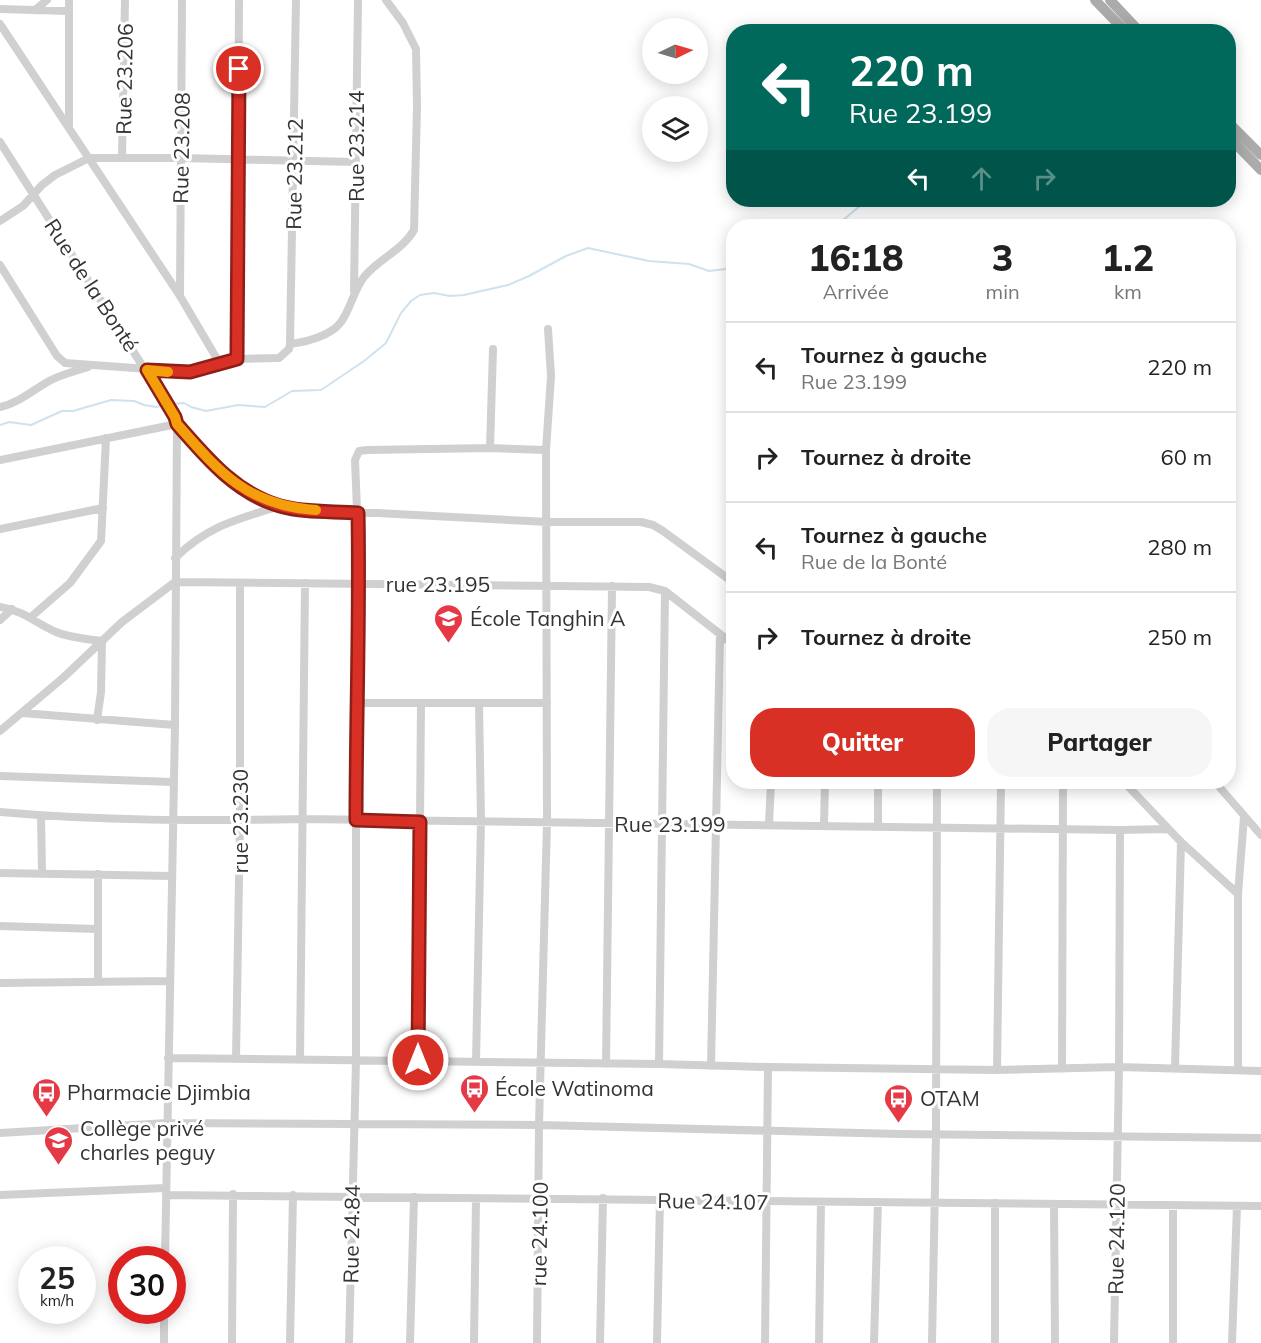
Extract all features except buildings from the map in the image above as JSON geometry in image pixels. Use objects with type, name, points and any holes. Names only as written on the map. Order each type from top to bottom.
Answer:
[{"type":"main road","points":[[1095,0],[1118,24]]},
{"type":"main road","points":[[1110,0],[1132,24]]},
{"type":"main road","points":[[1236,130],[1261,155]]},
{"type":"main road","points":[[1236,144],[1261,170]]},
{"type":"street","points":[[35,10],[47,0]]},
{"type":"street","points":[[69,0],[69,126]]},
{"type":"street","name":"Rue 23.206","points":[[122,158],[125,0]]},
{"type":"street","name":"Rue 23.208","points":[[180,296],[182,0]]},
{"type":"street","points":[[237,359],[239,0]]},
{"type":"street","name":"Rue 23.212","points":[[290,346],[296,0]]},
{"type":"street","name":"Rue 23.214","points":[[354,292],[357,0]]},
{"type":"street","points":[[0,265],[57,356],[65,363],[190,372],[237,359],[279,358],[290,346],[336,327],[346,314],[354,292],[368,272],[409,238],[415,222],[417,49],[403,23],[386,0]]},
{"type":"street","points":[[0,9],[69,11]]},
{"type":"street","points":[[0,24],[180,296],[220,364]]},
{"type":"street","name":"Rue de la Bonté","points":[[0,142],[147,370],[176,420],[224,475],[239,486],[280,506],[358,513],[548,522],[626,522],[653,525],[726,577]]},
{"type":"street","points":[[0,221],[23,206],[42,185],[55,175],[89,158],[356,162]]},
{"type":"street","name":"rue 24.100","points":[[537,1343],[539,1125],[547,822],[548,522],[546,450],[551,383],[548,329]]},
{"type":"street","points":[[493,349],[490,448],[546,450]]},
{"type":"street","points":[[0,407],[16,403],[30,391],[54,379],[92,366]]},
{"type":"street","points":[[0,460],[106,438],[176,420],[174,725],[165,1246]]},
{"type":"street","points":[[31,617],[70,583],[98,546],[102,535],[106,438]]},
{"type":"street","name":"Rue 24.84","points":[[349,1343],[356,1061],[356,703],[360,584],[355,460],[359,451],[490,448]]},
{"type":"street","points":[[175,558],[189,544],[211,530],[280,506]]},
{"type":"street","points":[[0,529],[103,508]]},
{"type":"street","points":[[0,731],[64,677],[122,622],[175,582]]},
{"type":"street","name":"rue 23.195","points":[[175,582],[612,586],[649,587],[665,591]]},
{"type":"street","name":"rue 23.230","points":[[236,1059],[240,820],[240,583]]},
{"type":"street","points":[[300,1059],[305,584]]},
{"type":"street","points":[[606,1064],[612,586]]},
{"type":"street","points":[[665,591],[726,639]]},
{"type":"street","points":[[659,1064],[664,824],[665,591]]},
{"type":"street","points":[[0,607],[31,617],[56,632],[102,641]]},
{"type":"street","points":[[0,620],[12,609]]},
{"type":"street","points":[[711,1066],[720,634]]},
{"type":"street","points":[[97,720],[102,641]]},
{"type":"street","points":[[356,703],[547,703]]},
{"type":"street","points":[[418,1060],[421,703]]},
{"type":"street","points":[[476,1061],[481,821],[479,704]]},
{"type":"street","points":[[22,713],[174,725]]},
{"type":"street","points":[[0,776],[173,782]]},
{"type":"street","points":[[769,824],[771,789]]},
{"type":"street","points":[[824,825],[825,789]]},
{"type":"street","points":[[878,789],[878,826]]},
{"type":"street","points":[[932,1343],[936,1134],[937,789]]},
{"type":"street","points":[[997,1070],[1001,789]]},
{"type":"street","points":[[1062,1069],[1063,789]]},
{"type":"street","points":[[1131,789],[1181,842],[1238,894]]},
{"type":"street","points":[[1221,789],[1261,835]]},
{"type":"street","name":"Rue 23.199","points":[[0,812],[41,816],[172,820],[302,819],[1168,829]]},
{"type":"street","points":[[41,816],[42,873]]},
{"type":"street","points":[[1238,1070],[1238,894],[1244,817]]},
{"type":"street","name":"Rue 24.120","points":[[1114,1343],[1120,830]]},
{"type":"street","points":[[1175,1068],[1181,842]]},
{"type":"street","points":[[0,873],[171,876]]},
{"type":"street","points":[[98,874],[98,982]]},
{"type":"street","points":[[0,926],[97,928]]},
{"type":"street","points":[[0,983],[169,981]]},
{"type":"street","points":[[168,1058],[997,1070],[1119,1067],[1261,1071]]},
{"type":"street","points":[[765,1343],[768,1067]]},
{"type":"street","points":[[0,1133],[167,1123],[539,1125],[936,1134],[1261,1138]]},
{"type":"street","name":"Rue 24.107","points":[[0,1195],[165,1191],[476,1199],[540,1197],[1261,1206]]},
{"type":"street","points":[[232,1343],[233,1194]]},
{"type":"street","points":[[290,1343],[292,1196]]},
{"type":"street","points":[[410,1343],[414,1197]]},
{"type":"street","points":[[600,1343],[603,1198]]},
{"type":"street","points":[[474,1343],[476,1199]]},
{"type":"street","points":[[657,1343],[660,1200]]},
{"type":"street","points":[[819,1343],[821,1202]]},
{"type":"street","points":[[874,1343],[878,1202]]},
{"type":"street","points":[[995,1203],[995,1343]]},
{"type":"street","points":[[1054,1204],[1055,1343]]},
{"type":"street","points":[[1173,1205],[1173,1343]]},
{"type":"street","points":[[1224,1343],[1232,1340],[1237,1206]]},
{"type":"street","points":[[164,1324],[164,1343]]},
{"type":"waterway","points":[[844,219],[859,207]]},
{"type":"waterway","points":[[171,404],[184,403],[206,411],[238,405],[265,407],[292,391],[321,390],[386,343],[401,313],[411,301],[420,295],[434,293],[450,296],[464,295],[508,285],[566,256],[588,248],[649,261],[689,264],[709,271],[726,269]]},
{"type":"waterway","points":[[0,425],[9,422],[31,425],[62,411],[73,411],[111,400],[134,401],[156,407],[165,405]]},
{"type":"slow traffic","points":[[168,372],[147,370],[177,424],[224,475],[239,486],[280,506],[316,510]]},
{"type":"place","name":"École Tanghin A","points":[[449,644]]},
{"type":"place","name":"École Watinoma","points":[[474,1114]]},
{"type":"place","name":"Pharmacie Djimbia","points":[[46,1118]]},
{"type":"place","name":"OTAM","points":[[899,1124]]},
{"type":"place","name":"Collège privé charles peguy","points":[[59,1166]]},
{"type":"route","points":[[239,69],[237,359],[199,371],[147,370],[177,424],[224,475],[239,486],[280,506],[358,513],[360,584],[356,703],[356,820],[420,822],[418,1060]]}]
